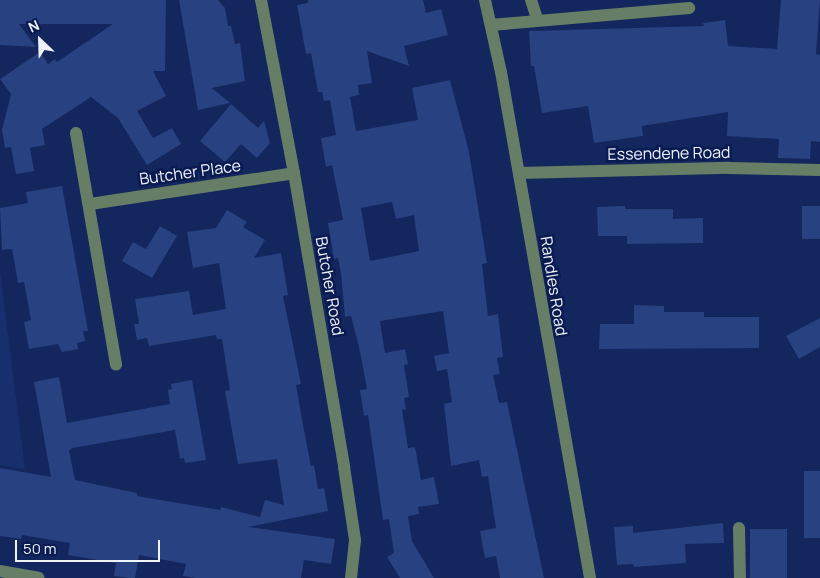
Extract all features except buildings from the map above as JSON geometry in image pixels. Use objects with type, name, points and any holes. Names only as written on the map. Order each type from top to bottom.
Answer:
[{"type":"street","name":"Butcher Road","points":[[260,0],[294,173],[355,540],[351,578]]},
{"type":"street","name":"Randles Road","points":[[485,0],[519,173],[590,578]]},
{"type":"street","points":[[531,0],[536,20]]},
{"type":"street","points":[[491,25],[689,8]]},
{"type":"street","points":[[76,133],[90,204],[116,364]]},
{"type":"street","name":"Essendene Road","points":[[519,173],[729,168],[820,170]]},
{"type":"street","name":"Butcher Place","points":[[90,204],[294,173]]},
{"type":"street","points":[[739,528],[740,578]]},
{"type":"street","points":[[0,571],[38,578]]},
{"type":"shaded area","points":[[0,271],[25,469],[0,465]]}]
